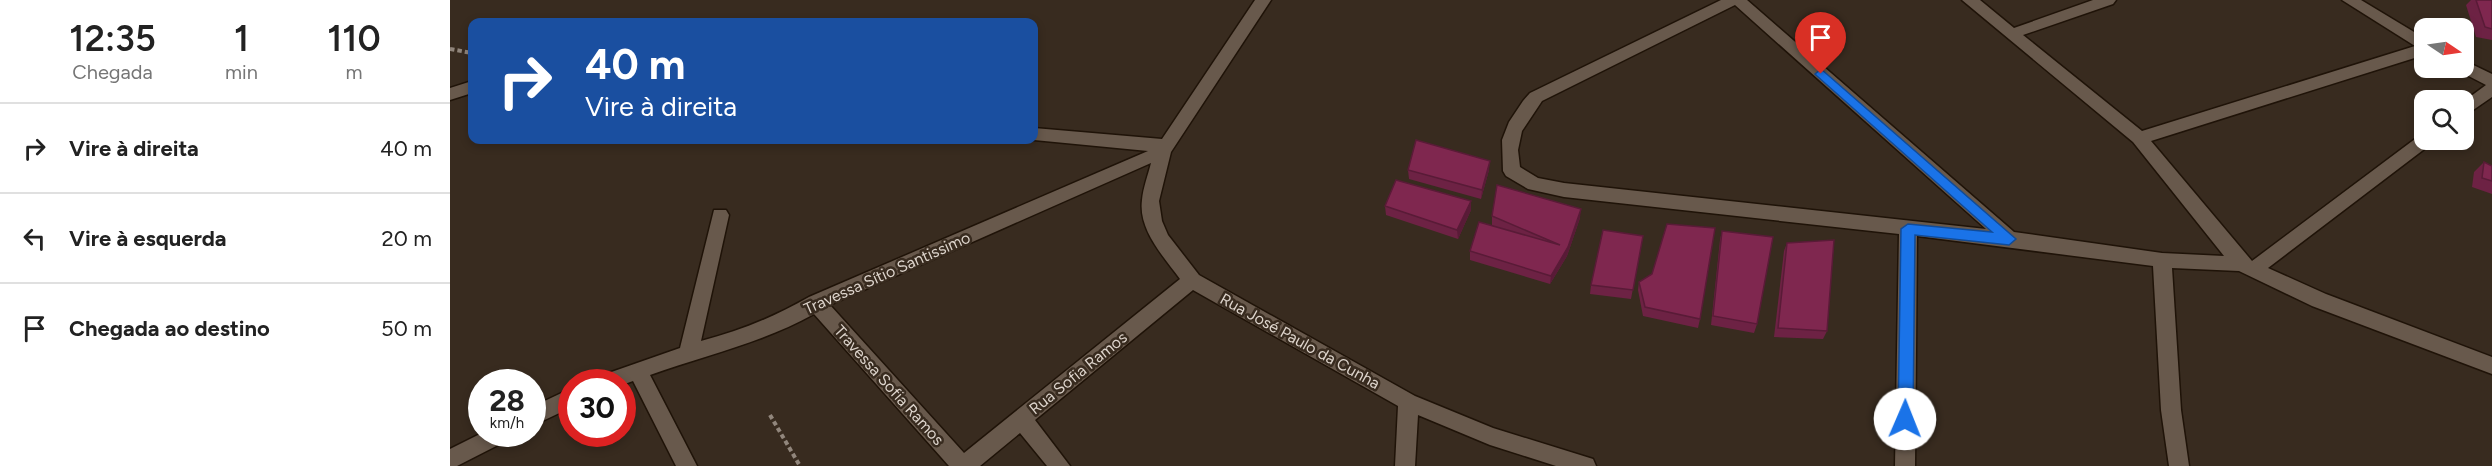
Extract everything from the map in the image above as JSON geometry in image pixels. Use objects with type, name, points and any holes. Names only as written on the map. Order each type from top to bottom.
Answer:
[{"type":"street","points":[[1192,280],[1161,239],[1153,221],[1150,201],[1164,149],[1263,0]]},
{"type":"street","points":[[1733,0],[1536,97],[1520,116],[1509,140],[1508,156],[1512,171],[1534,184],[1564,190],[2009,239],[2162,260],[2247,267],[2319,300],[2492,366]]},
{"type":"street","points":[[1738,0],[2009,239]]},
{"type":"street","points":[[1970,0],[2014,33],[2139,138],[2247,267]]},
{"type":"street","points":[[2014,33],[2108,0]]},
{"type":"street","points":[[2350,0],[2414,41]]},
{"type":"street","points":[[2139,138],[2414,50]]},
{"type":"street","points":[[2474,72],[2492,81]]},
{"type":"street","points":[[450,94],[468,88]]},
{"type":"street","points":[[2474,103],[2492,89]]},
{"type":"street","points":[[1038,134],[1164,149]]},
{"type":"street","name":"Travessa Sítio Santissimo","points":[[638,370],[741,339],[778,324],[816,303],[1164,149]]},
{"type":"street","points":[[2247,267],[2414,149]]},
{"type":"street","points":[[689,353],[720,215]]},
{"type":"street","points":[[1905,466],[1908,229]]},
{"type":"street","points":[[2162,260],[2171,410],[2180,466]]},
{"type":"street","name":"Rua José Paulo da Cunha","points":[[1192,280],[1408,402],[1490,436],[1586,466]]},
{"type":"street","name":"Rua Sofia Ramos","points":[[963,466],[1192,280]]},
{"type":"street","name":"Travessa Sofia Ramos","points":[[816,303],[963,466]]},
{"type":"street","points":[[638,370],[687,466]]},
{"type":"street","points":[[1405,466],[1408,402]]},
{"type":"street","points":[[1021,419],[1060,466]]},
{"type":"street","points":[[450,459],[474,447]]},
{"type":"path","points":[[450,50],[468,52]]},
{"type":"path","points":[[771,415],[800,466]]},
{"type":"building","points":[[2476,0],[2492,0],[2492,29],[2485,27]]},
{"type":"building","points":[[1416,140],[1490,161],[1482,190],[1408,170]]},
{"type":"building","points":[[2484,162],[2492,166],[2492,181],[2482,178]]},
{"type":"building","points":[[1396,180],[1471,201],[1457,230],[1385,206]]},
{"type":"building","points":[[1497,185],[1581,209],[1568,247],[1551,276],[1470,251],[1479,222],[1560,245],[1492,216]]},
{"type":"building","points":[[1667,224],[1715,228],[1700,319],[1645,307],[1639,282],[1652,274]]},
{"type":"building","points":[[1603,230],[1643,236],[1633,290],[1591,285]]},
{"type":"building","points":[[1722,231],[1773,237],[1757,324],[1713,316]]},
{"type":"building","points":[[1834,240],[1827,331],[1778,328],[1787,243]]},
{"type":"route","points":[[1821,74],[2009,239],[1908,229],[1905,419]]}]
